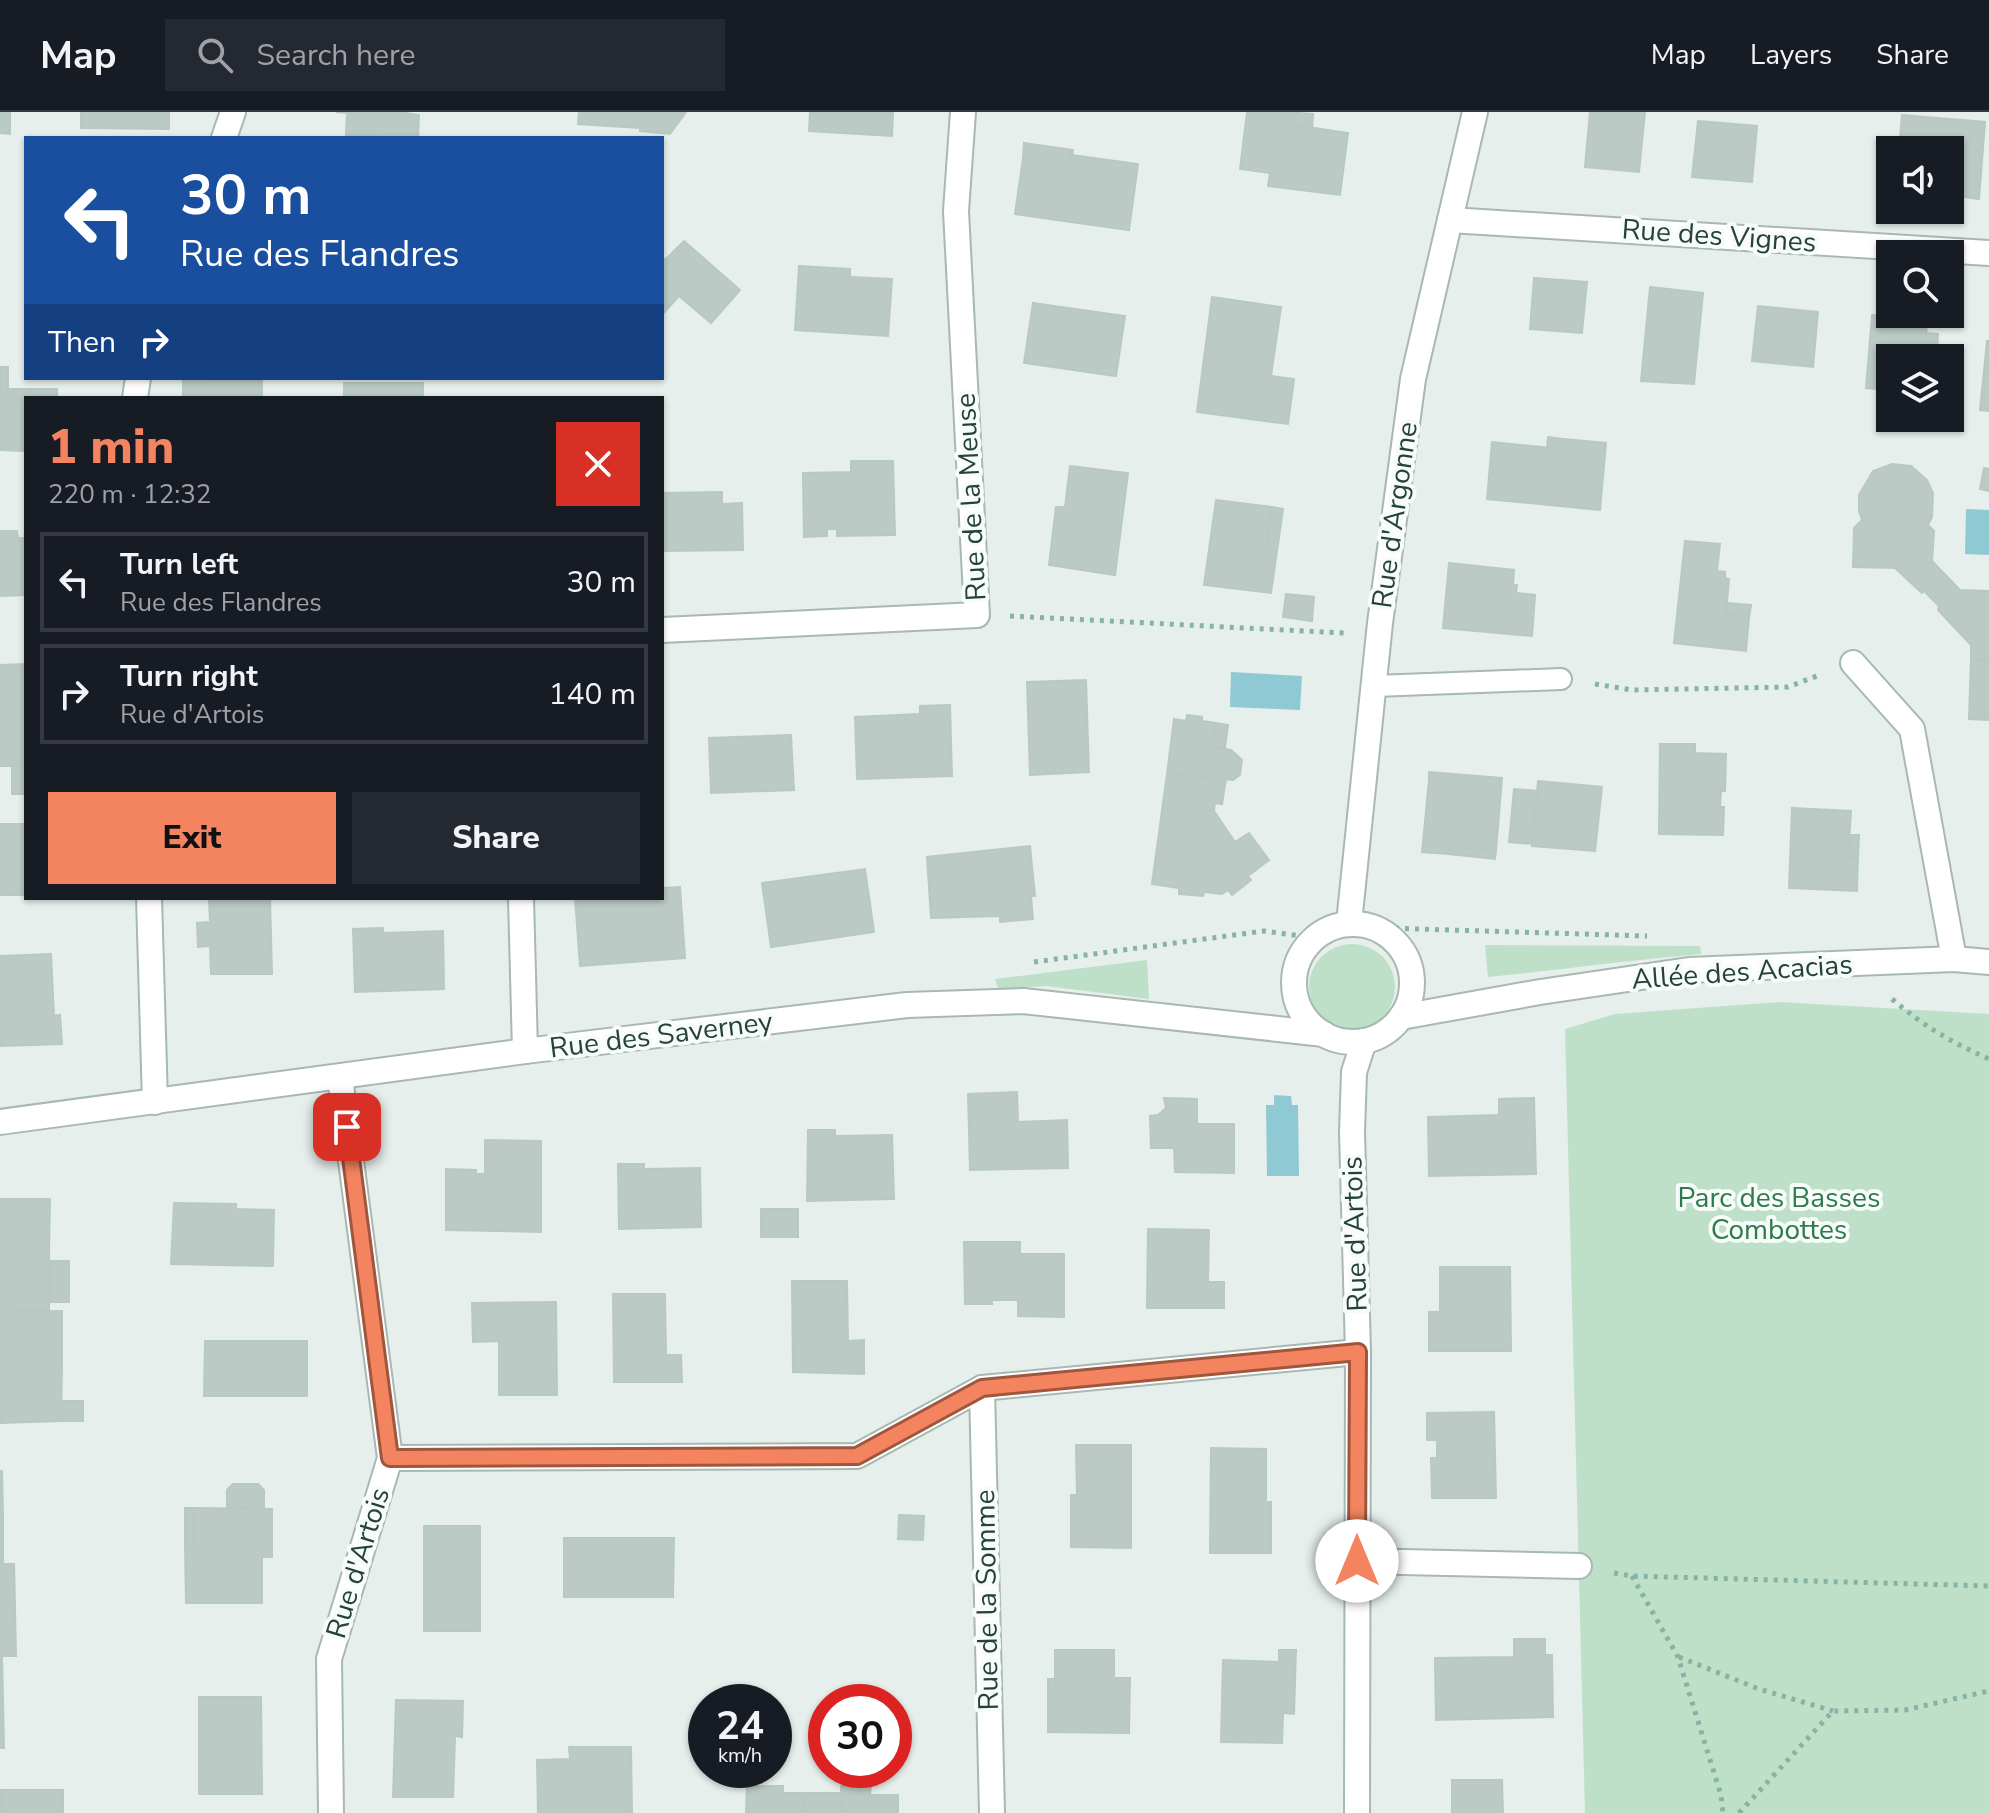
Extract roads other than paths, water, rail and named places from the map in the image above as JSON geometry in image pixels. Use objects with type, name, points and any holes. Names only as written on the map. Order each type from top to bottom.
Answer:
[{"type":"street","points":[[225,136],[233,112]]},
{"type":"street","name":"Rue de la Meuse","points":[[664,630],[977,615],[956,211],[963,112]]},
{"type":"street","name":"Rue d'Argonne","points":[[1349,923],[1379,635],[1413,379],[1475,112]]},
{"type":"street","name":"Rue des Vignes","points":[[1450,220],[1989,253]]},
{"type":"street","points":[[1853,663],[1912,729],[1954,959]]},
{"type":"street","points":[[149,900],[155,1102]]},
{"type":"street","points":[[521,900],[525,1051]]},
{"type":"street","points":[[1349,923],[1363,924],[1388,935],[1405,954],[1410,966],[1412,993],[1401,1017],[1385,1032],[1364,1041],[1343,1041],[1324,1034],[1309,1022],[1299,1006],[1294,988],[1295,970],[1302,952],[1331,927],[1349,923]]},
{"type":"street","name":"Allée des Acacias","points":[[1401,1017],[1689,970],[1954,959],[1989,962]]},
{"type":"street","name":"Rue des Saverney","points":[[0,1122],[525,1051],[907,1005],[1023,1001],[1324,1034]]},
{"type":"street","name":"Rue d'Artois","points":[[1357,1813],[1358,1352],[1352,1132],[1354,1072],[1364,1041]]},
{"type":"street","name":"Rue d'Artois","points":[[331,1813],[329,1659],[390,1458],[340,1077]]},
{"type":"street","points":[[390,1458],[857,1456],[982,1388],[1358,1352]]},
{"type":"street","name":"Rue de la Somme","points":[[982,1388],[992,1813]]},
{"type":"street","points":[[1357,1561],[1579,1566]]},
{"type":"lane","points":[[1375,686],[1561,679]]},
{"type":"water","points":[[1966,509],[1989,510],[1989,555],[1965,554]]},
{"type":"water","points":[[1231,672],[1302,676],[1300,710],[1230,707]]},
{"type":"water","points":[[1274,1095],[1291,1096],[1292,1105],[1298,1105],[1299,1176],[1267,1176],[1266,1105],[1274,1105]]},
{"type":"park label","name":"Parc des Basses Combottes","points":[[1779,1214]]}]
